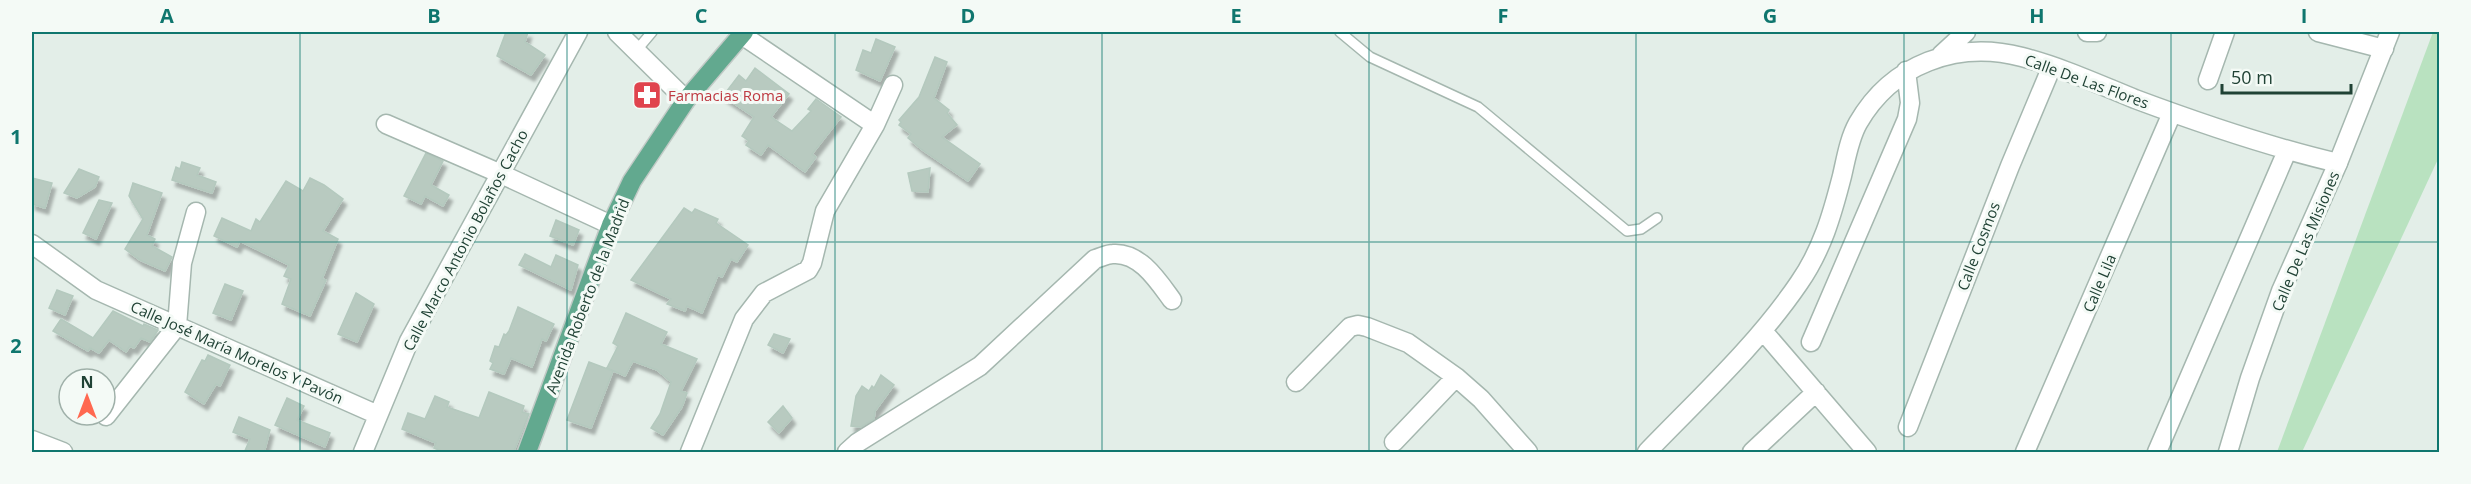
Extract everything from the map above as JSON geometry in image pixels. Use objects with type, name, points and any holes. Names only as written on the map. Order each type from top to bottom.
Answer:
[{"type":"main road","name":"Avenida Roberto de la Madrid","points":[[527,453],[610,225],[632,181],[686,100],[742,33]]},
{"type":"street","name":"Calle Marco Antonio Bolaños Cacho","points":[[363,453],[409,341],[578,32]]},
{"type":"street","points":[[616,32],[686,100]]},
{"type":"street","points":[[1941,55],[1966,32]]},
{"type":"street","points":[[2086,32],[2097,32]]},
{"type":"street","points":[[2208,80],[2226,32]]},
{"type":"street","points":[[2318,32],[2387,40]]},
{"type":"street","points":[[742,33],[875,125]]},
{"type":"street","name":"Calle De Las Misiones","points":[[2228,453],[2250,378],[2282,291],[2338,163],[2387,40]]},
{"type":"street","name":"Calle De Las Flores","points":[[1647,453],[1763,331],[1814,259],[1828,229],[1858,124],[1873,103],[1906,71],[1941,55],[1993,52],[2020,56],[2052,66],[2172,113],[2288,151],[2338,163]]},
{"type":"street","name":"Calle Cosmos","points":[[1908,427],[2010,166],[2052,66]]},
{"type":"street","points":[[1811,342],[1907,119],[1909,96],[1906,71]]},
{"type":"street","points":[[690,453],[744,319],[764,293],[808,270],[812,263],[825,211],[875,125],[892,85]]},
{"type":"street","name":"Calle Lila","points":[[2025,453],[2172,113]]},
{"type":"street","points":[[386,124],[610,225]]},
{"type":"street","points":[[2157,453],[2288,151]]},
{"type":"street","points":[[117,402],[177,326],[182,263],[196,212]]},
{"type":"street","name":"Calle José María Morelos Y Pavón","points":[[32,244],[96,290],[378,415]]},
{"type":"street","points":[[848,453],[858,443],[980,366],[1095,259],[1113,254],[1130,256],[1154,275],[1172,300]]},
{"type":"street","points":[[1296,382],[1350,327],[1358,325],[1408,343],[1456,377],[1481,399],[1528,453]]},
{"type":"street","points":[[1763,331],[1867,453]]},
{"type":"street","points":[[1394,442],[1456,377]]},
{"type":"street","points":[[1752,453],[1816,392]]},
{"type":"street","points":[[32,440],[63,453]]},
{"type":"lane","points":[[636,51],[652,32]]},
{"type":"lane","points":[[1340,32],[1370,57],[1478,107],[1627,231],[1641,230],[1657,218]]},
{"type":"green space","points":[[2433,32],[2439,32],[2439,157],[2302,452],[2277,452]]},
{"type":"building","points":[[506,32],[528,32],[525,42],[545,55],[531,75],[497,56]]},
{"type":"building","points":[[876,39],[895,47],[880,81],[856,70],[863,50],[871,53]]},
{"type":"building","points":[[935,57],[947,62],[934,98],[949,110],[947,113],[957,125],[942,137],[980,164],[968,181],[921,149],[908,138],[911,134],[899,125],[901,122],[899,120],[919,97]]},
{"type":"building","points":[[755,68],[789,94],[771,117],[792,131],[811,111],[808,109],[816,99],[841,117],[812,154],[816,157],[805,172],[768,145],[761,155],[746,145],[749,141],[742,136],[754,117],[723,96],[739,75],[746,81]]},
{"type":"building","points":[[426,153],[443,161],[431,185],[449,195],[443,206],[425,196],[421,204],[404,196]]},
{"type":"building","points":[[182,162],[200,168],[197,175],[216,182],[212,193],[172,180],[176,167],[180,169]]},
{"type":"building","points":[[930,168],[928,192],[912,191],[908,173]]},
{"type":"building","points":[[79,169],[99,177],[95,187],[77,198],[64,193]]},
{"type":"building","points":[[32,178],[52,183],[45,208],[32,204]]},
{"type":"building","points":[[310,178],[343,199],[323,231],[338,239],[322,279],[326,280],[310,316],[282,304],[291,279],[284,276],[289,265],[240,241],[237,247],[214,236],[222,218],[251,231],[256,219],[260,222],[286,181],[303,191]]},
{"type":"building","points":[[133,183],[162,193],[147,235],[155,239],[152,246],[172,257],[165,271],[140,260],[125,249],[143,219],[129,196]]},
{"type":"building","points":[[99,200],[112,203],[96,239],[83,233]]},
{"type":"building","points":[[684,208],[692,213],[695,209],[718,219],[716,223],[748,245],[737,262],[731,259],[722,277],[718,275],[702,313],[687,306],[685,311],[667,304],[671,299],[631,280]]},
{"type":"building","points":[[556,220],[579,230],[573,245],[550,236]]},
{"type":"building","points":[[525,254],[551,267],[556,255],[578,265],[571,290],[519,265]]},
{"type":"building","points":[[225,284],[243,291],[231,320],[213,313]]},
{"type":"building","points":[[57,290],[73,296],[65,315],[49,308]]},
{"type":"building","points":[[356,293],[374,304],[357,342],[338,334]]},
{"type":"building","points":[[518,307],[554,324],[546,341],[542,339],[532,367],[511,358],[504,374],[490,369],[493,363],[490,361],[495,346],[499,347],[504,334],[506,335],[509,331]]},
{"type":"building","points":[[113,311],[143,326],[144,324],[158,330],[150,342],[141,338],[134,348],[130,346],[126,352],[109,340],[99,353],[90,348],[88,351],[53,331],[61,319],[93,338]]},
{"type":"building","points":[[626,313],[667,332],[661,344],[697,359],[681,391],[687,393],[682,407],[663,435],[651,428],[660,414],[671,382],[657,370],[633,361],[625,376],[607,368],[618,346],[613,343]]},
{"type":"building","points":[[774,334],[790,339],[783,353],[768,345]]},
{"type":"building","points":[[208,355],[230,365],[220,386],[216,384],[204,404],[185,392],[202,360],[205,361]]},
{"type":"building","points":[[589,362],[613,371],[591,428],[567,420]]},
{"type":"building","points":[[881,375],[894,385],[875,411],[874,419],[861,427],[851,426],[856,396],[862,386],[869,391],[872,386],[874,388]]},
{"type":"building","points":[[489,392],[524,406],[522,412],[529,414],[513,453],[446,453],[434,448],[436,443],[402,429],[408,413],[425,419],[435,396],[449,402],[447,407],[479,418]]},
{"type":"building","points":[[287,398],[304,406],[297,420],[330,433],[325,447],[275,425]]},
{"type":"building","points":[[783,406],[792,418],[779,433],[768,422]]},
{"type":"building","points":[[239,417],[270,430],[264,453],[244,453],[250,439],[233,432]]},
{"type":"place","name":"Farmacias Roma","points":[[647,95]]}]
